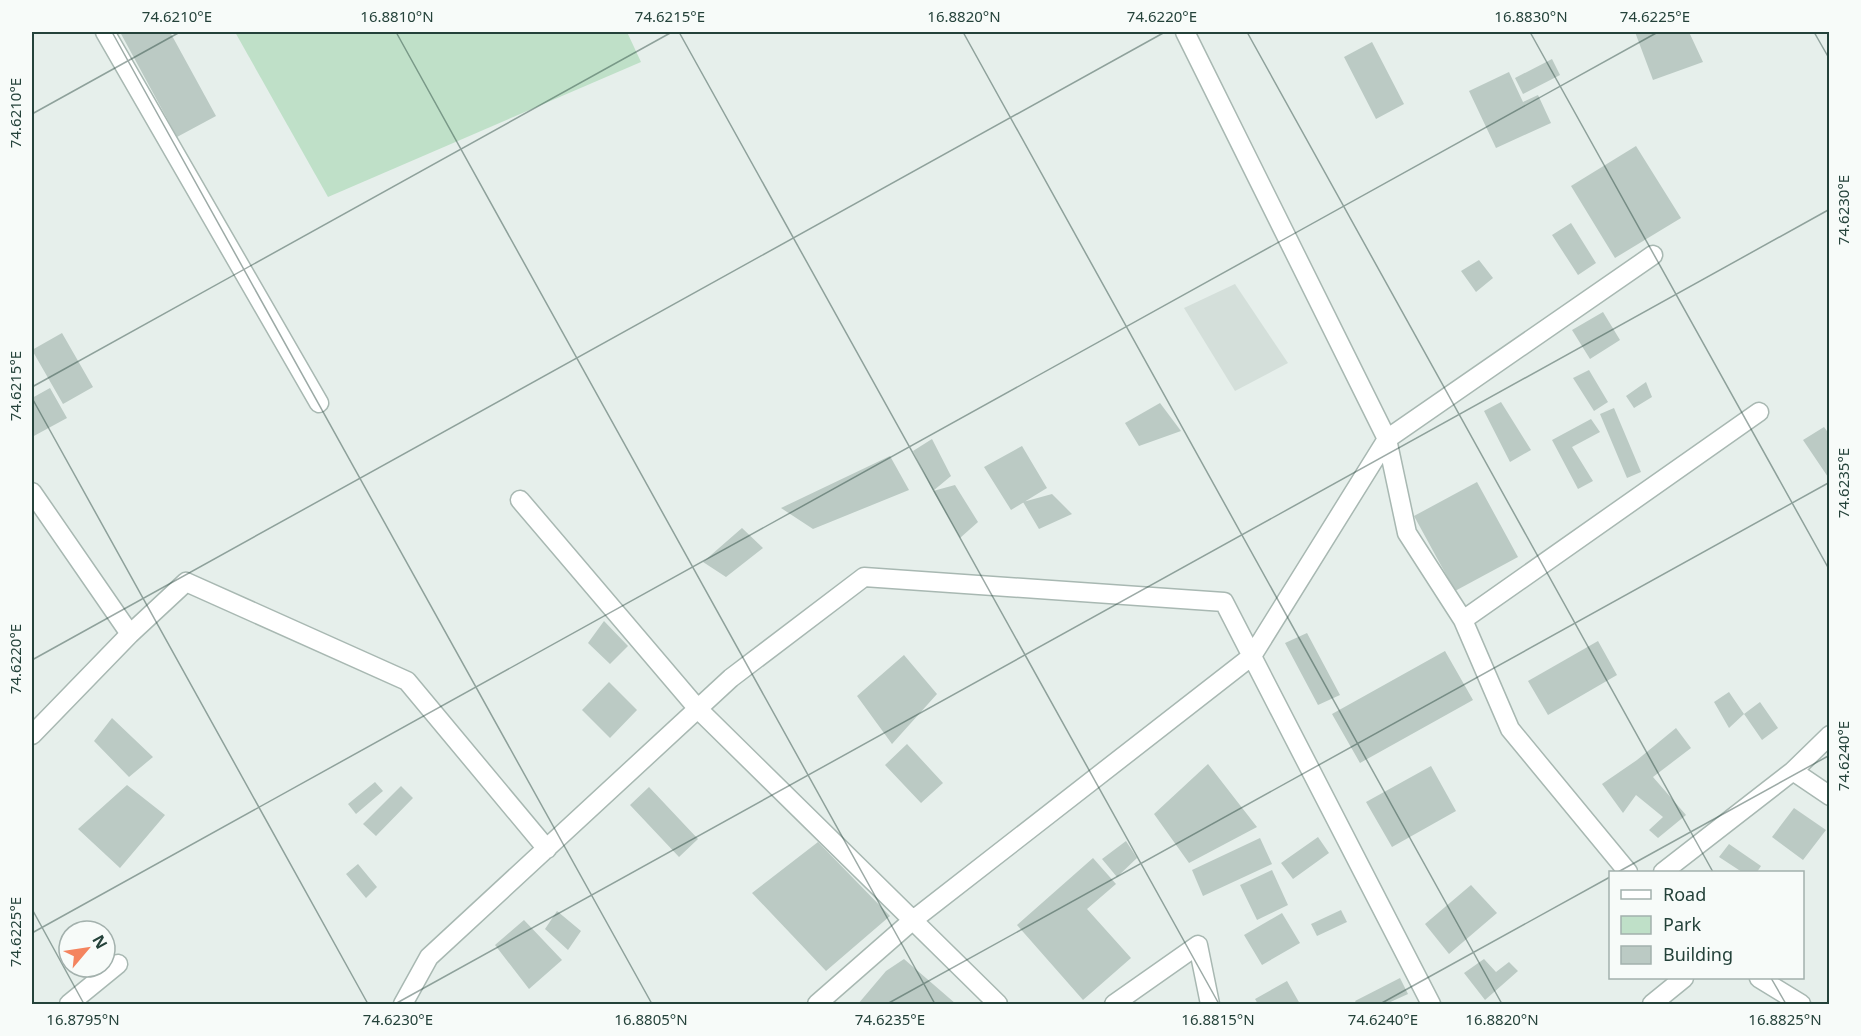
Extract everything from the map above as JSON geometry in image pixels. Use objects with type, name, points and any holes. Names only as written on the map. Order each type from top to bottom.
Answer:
[{"type":"street","points":[[105,32],[319,403]]},
{"type":"street","points":[[1185,32],[1387,440],[1407,533],[1463,620],[1510,729],[1626,871]]},
{"type":"street","points":[[817,1005],[913,920],[1252,656],[1387,440],[1653,255]]},
{"type":"street","points":[[1463,620],[1759,412]]},
{"type":"street","points":[[32,492],[130,634]]},
{"type":"street","points":[[520,500],[698,709],[998,1005]]},
{"type":"street","points":[[403,1005],[429,957],[731,678],[864,577],[1224,602],[1431,1005]]},
{"type":"street","points":[[32,735],[130,634],[186,582],[407,681],[547,849]]},
{"type":"street","points":[[1666,871],[1793,771],[1830,735]]},
{"type":"street","points":[[1793,771],[1830,796]]},
{"type":"street","points":[[1113,1005],[1198,945],[1210,1005]]},
{"type":"street","points":[[69,1005],[118,964]]},
{"type":"street","points":[[1652,1005],[1683,979]]},
{"type":"street","points":[[1761,979],[1801,1005]]},
{"type":"shaded area","points":[[1235,284],[1288,363],[1235,391],[1184,308]]},
{"type":"green space","points":[[235,32],[627,32],[641,62],[328,197]]},
{"type":"building","points":[[120,32],[170,32],[216,116],[177,137]]},
{"type":"building","points":[[1635,32],[1689,32],[1703,62],[1653,80]]},
{"type":"building","points":[[1372,42],[1404,104],[1376,119],[1344,57]]},
{"type":"building","points":[[1552,59],[1560,75],[1523,94],[1515,78]]},
{"type":"building","points":[[1509,72],[1523,102],[1538,95],[1551,123],[1496,148],[1469,91]]},
{"type":"building","points":[[1636,146],[1681,218],[1615,258],[1571,186]]},
{"type":"building","points":[[1571,223],[1596,263],[1578,275],[1552,235]]},
{"type":"building","points":[[1479,260],[1493,278],[1476,292],[1461,271]]},
{"type":"building","points":[[1603,312],[1620,340],[1590,359],[1572,330]]},
{"type":"building","points":[[62,333],[93,387],[63,404],[32,350]]},
{"type":"building","points":[[1589,370],[1608,402],[1594,411],[1573,378]]},
{"type":"building","points":[[1646,382],[1652,397],[1634,408],[1626,396]]},
{"type":"building","points":[[50,388],[67,418],[32,437],[32,398]]},
{"type":"building","points":[[1501,402],[1531,450],[1510,462],[1484,411]]},
{"type":"building","points":[[1160,403],[1181,431],[1139,446],[1125,423]]},
{"type":"building","points":[[1614,408],[1641,472],[1627,478],[1600,414]]},
{"type":"building","points":[[1591,419],[1600,432],[1572,447],[1593,481],[1578,489],[1552,440]]},
{"type":"building","points":[[1824,427],[1830,435],[1830,480],[1803,440]]},
{"type":"building","points":[[932,439],[951,476],[933,491],[913,451]]},
{"type":"building","points":[[1022,446],[1047,488],[1011,510],[984,467]]},
{"type":"building","points":[[890,456],[909,490],[813,529],[781,508]]},
{"type":"building","points":[[1477,482],[1518,557],[1455,591],[1414,516]]},
{"type":"building","points":[[955,485],[978,522],[960,538],[933,491]]},
{"type":"building","points":[[1052,494],[1072,514],[1039,529],[1023,502]]},
{"type":"building","points":[[742,528],[763,548],[726,577],[703,562]]},
{"type":"building","points":[[604,621],[628,646],[610,664],[588,643]]},
{"type":"building","points":[[1307,633],[1340,695],[1318,705],[1285,643]]},
{"type":"building","points":[[1598,641],[1617,675],[1548,715],[1528,681]]},
{"type":"building","points":[[1445,651],[1473,700],[1360,763],[1332,714]]},
{"type":"building","points":[[904,655],[937,694],[892,744],[857,696]]},
{"type":"building","points":[[609,682],[637,710],[610,738],[582,710]]},
{"type":"building","points":[[1729,692],[1744,714],[1729,728],[1714,702]]},
{"type":"building","points":[[1760,702],[1778,728],[1762,740],[1744,714]]},
{"type":"building","points":[[112,718],[153,757],[129,777],[94,741]]},
{"type":"building","points":[[1676,728],[1691,748],[1653,777],[1686,815],[1658,838],[1649,830],[1663,817],[1636,795],[1623,813],[1602,784],[1637,760]]},
{"type":"building","points":[[907,744],[943,783],[921,803],[885,765]]},
{"type":"building","points":[[1208,764],[1257,827],[1189,863],[1154,814]]},
{"type":"building","points":[[1431,766],[1456,811],[1392,847],[1366,802]]},
{"type":"building","points":[[375,782],[383,791],[356,814],[348,804]]},
{"type":"building","points":[[127,785],[165,815],[120,868],[78,829]]},
{"type":"building","points":[[401,786],[413,798],[376,836],[363,824]]},
{"type":"building","points":[[649,787],[698,839],[679,857],[630,805]]},
{"type":"building","points":[[1794,808],[1826,830],[1803,860],[1772,837]]},
{"type":"building","points":[[1318,837],[1329,853],[1293,879],[1281,863]]},
{"type":"building","points":[[1260,838],[1272,864],[1203,896],[1192,870]]},
{"type":"building","points":[[1126,841],[1137,858],[1117,877],[1102,859]]},
{"type":"building","points":[[818,842],[890,916],[826,971],[752,893]]},
{"type":"building","points":[[1729,844],[1761,866],[1758,871],[1740,871],[1719,857]]},
{"type":"building","points":[[1093,858],[1116,884],[1087,909],[1131,958],[1083,1000],[1017,925]]},
{"type":"building","points":[[358,864],[377,887],[366,898],[346,874]]},
{"type":"building","points":[[1272,870],[1288,905],[1257,920],[1240,885]]},
{"type":"building","points":[[1471,885],[1497,913],[1449,954],[1425,924]]},
{"type":"building","points":[[1341,910],[1347,922],[1317,936],[1311,924]]},
{"type":"building","points":[[557,911],[581,931],[568,950],[545,929]]},
{"type":"building","points":[[1282,913],[1300,943],[1262,965],[1244,935]]},
{"type":"building","points":[[524,920],[562,960],[529,989],[495,945]]},
{"type":"building","points":[[904,959],[956,1004],[858,1004],[886,971]]},
{"type":"building","points":[[1484,959],[1496,972],[1509,962],[1518,971],[1485,1000],[1464,973]]},
{"type":"building","points":[[1400,978],[1408,994],[1386,1004],[1357,1004],[1355,1001]]},
{"type":"building","points":[[1287,981],[1300,1004],[1258,1004],[1255,999]]}]
